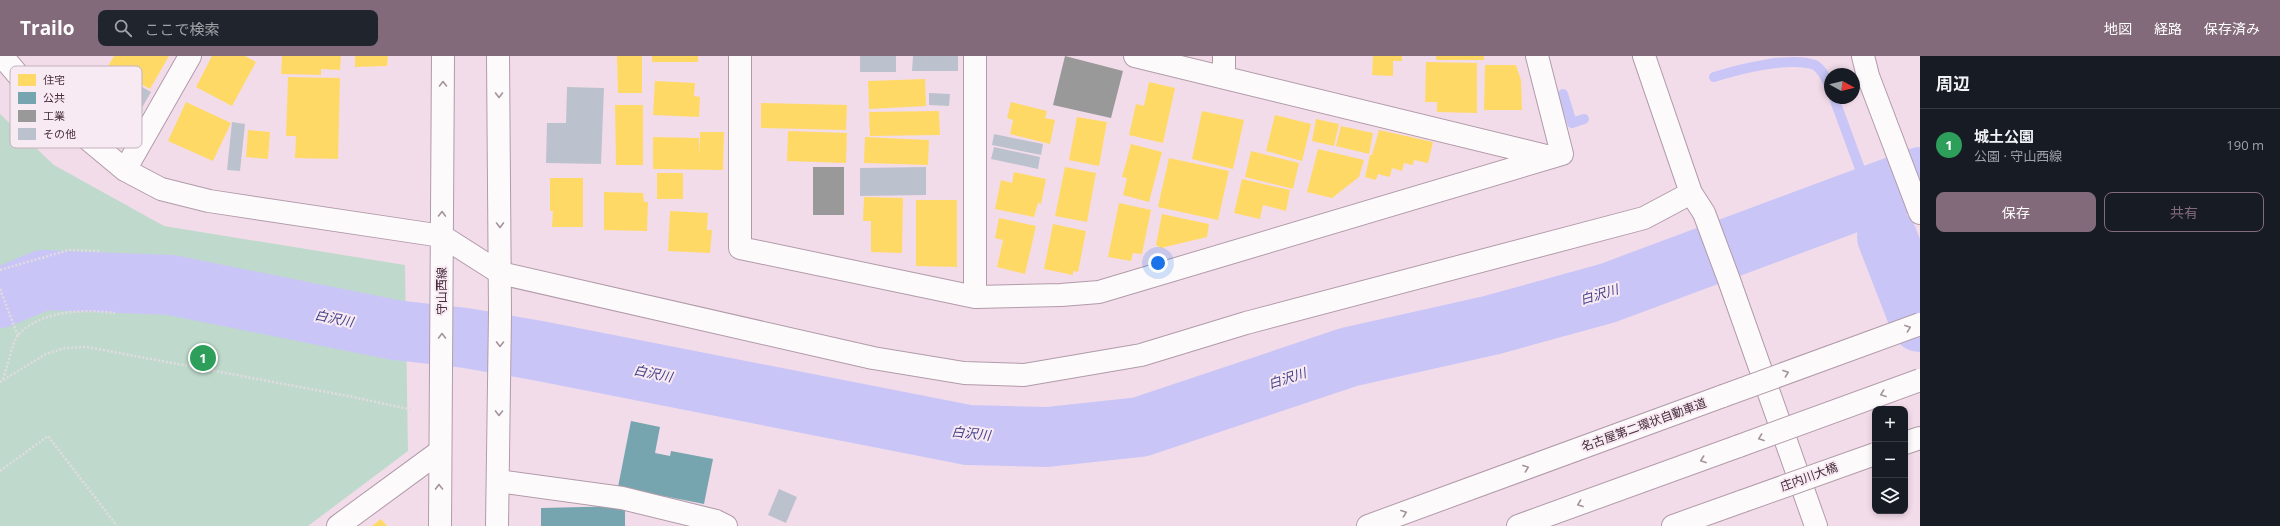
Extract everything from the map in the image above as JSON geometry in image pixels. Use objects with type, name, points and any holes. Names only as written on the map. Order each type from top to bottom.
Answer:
[{"type":"main road","points":[[2,56],[10,66]]},
{"type":"main road","points":[[142,140],[190,56]]},
{"type":"main road","name":"守山西線","points":[[440,526],[439,452],[442,364],[443,56]]},
{"type":"main road","points":[[497,526],[500,374],[498,56]]},
{"type":"main road","points":[[740,56],[740,248],[976,297],[1061,295],[1099,292],[1562,154],[1537,56]]},
{"type":"main road","points":[[975,56],[976,297]]},
{"type":"main road","points":[[1135,56],[1224,66],[1551,158]]},
{"type":"main road","points":[[1644,56],[1691,193],[1704,213],[1816,526]]},
{"type":"main road","points":[[1863,56],[1868,76],[1885,123],[1920,213]]},
{"type":"main road","points":[[99,148],[125,170],[161,189],[209,201],[442,236],[500,273],[873,358],[964,373],[1024,375],[1141,355],[1261,318],[1644,218],[1691,193]]},
{"type":"main road","points":[[125,170],[138,148]]},
{"type":"main road","name":"名古屋第二環状自動車道","points":[[1368,526],[1920,324]]},
{"type":"main road","points":[[1518,526],[1920,380]]},
{"type":"main road","points":[[1908,442],[1920,438]]},
{"type":"main road","points":[[338,526],[439,452]]},
{"type":"main road","name":"庄内川大橋","points":[[1673,526],[1872,455]]},
{"type":"main road","points":[[498,481],[622,498],[716,521],[726,526]]},
{"type":"path","points":[[0,270],[70,250],[99,251]]},
{"type":"path","points":[[0,289],[18,336]]},
{"type":"path","points":[[2,381],[18,336],[36,322],[57,314],[98,311],[115,313]]},
{"type":"path","points":[[2,381],[46,354],[65,348],[87,347],[348,396],[417,411]]},
{"type":"path","points":[[0,471],[48,436],[117,526]]},
{"type":"green space","points":[[0,114],[10,123],[10,148],[36,148],[54,165],[164,226],[405,265],[408,451],[308,526],[0,526]]},
{"type":"building: 住宅","points":[[114,56],[169,56],[150,89],[142,85],[142,66],[108,66]]},
{"type":"building: 住宅","points":[[212,56],[245,56],[256,62],[232,106],[196,87]]},
{"type":"building: 住宅","points":[[282,56],[341,56],[340,70],[321,69],[321,75],[281,74]]},
{"type":"building: 住宅","points":[[355,56],[388,56],[387,66],[355,67]]},
{"type":"building: 住宅","points":[[617,56],[642,56],[642,93],[618,93]]},
{"type":"building: 住宅","points":[[652,56],[698,56],[698,62],[652,62]]},
{"type":"building: 住宅","points":[[1373,56],[1402,56],[1402,61],[1393,61],[1393,76],[1372,75]]},
{"type":"building: 住宅","points":[[1436,56],[1484,56],[1484,60],[1436,60]]},
{"type":"building: 住宅","points":[[1426,62],[1477,63],[1477,113],[1437,112],[1437,102],[1425,102]]},
{"type":"building: 住宅","points":[[1485,65],[1516,65],[1521,80],[1522,110],[1484,110]]},
{"type":"building: 住宅","points":[[288,77],[340,78],[338,159],[295,158],[296,136],[286,136]]},
{"type":"building: 住宅","points":[[925,79],[926,106],[869,109],[868,81]]},
{"type":"building: 住宅","points":[[655,81],[695,83],[694,96],[700,97],[699,117],[653,115]]},
{"type":"building: 住宅","points":[[1149,82],[1175,88],[1163,143],[1129,135],[1136,104],[1144,106]]},
{"type":"building: 住宅","points":[[186,102],[231,123],[213,161],[168,141]]},
{"type":"building: 住宅","points":[[1011,102],[1047,111],[1045,118],[1055,120],[1050,144],[1010,134],[1013,120],[1007,118]]},
{"type":"building: 住宅","points":[[761,103],[847,105],[846,130],[761,128]]},
{"type":"building: 住宅","points":[[615,105],[643,105],[643,165],[616,165]]},
{"type":"building: 住宅","points":[[939,111],[940,135],[870,136],[869,112]]},
{"type":"building: 住宅","points":[[1202,111],[1244,120],[1233,169],[1192,159]]},
{"type":"building: 住宅","points":[[1275,115],[1311,124],[1302,161],[1266,151]]},
{"type":"building: 住宅","points":[[1077,117],[1107,122],[1099,166],[1069,160]]},
{"type":"building: 住宅","points":[[1316,119],[1339,124],[1334,146],[1312,141]]},
{"type":"building: 住宅","points":[[1341,126],[1373,133],[1369,154],[1336,146]]},
{"type":"building: 住宅","points":[[248,130],[270,132],[268,159],[246,157]]},
{"type":"building: 住宅","points":[[1379,130],[1433,142],[1428,163],[1414,160],[1413,165],[1404,163],[1402,171],[1392,168],[1390,177],[1378,174],[1376,180],[1365,177],[1370,155],[1372,155]]},
{"type":"building: 住宅","points":[[788,131],[847,133],[846,163],[787,161]]},
{"type":"building: 住宅","points":[[700,132],[724,132],[723,170],[653,169],[653,137],[699,138],[700,157]]},
{"type":"building: 住宅","points":[[865,137],[929,140],[928,165],[864,163]]},
{"type":"building: 住宅","points":[[1131,144],[1162,152],[1149,202],[1123,195],[1127,178],[1122,177]]},
{"type":"building: 住宅","points":[[1318,149],[1364,160],[1359,177],[1332,198],[1307,192]]},
{"type":"building: 住宅","points":[[1251,151],[1299,163],[1293,189],[1245,177]]},
{"type":"building: 住宅","points":[[1169,158],[1229,171],[1218,220],[1158,207]]},
{"type":"building: 住宅","points":[[1065,167],[1096,173],[1087,222],[1055,216]]},
{"type":"building: 住宅","points":[[1014,172],[1046,179],[1041,204],[1038,203],[1034,217],[995,209],[1001,180],[1012,183]]},
{"type":"building: 住宅","points":[[657,173],[683,173],[683,199],[657,199]]},
{"type":"building: 住宅","points":[[550,178],[583,178],[583,227],[552,227],[553,211],[550,211]]},
{"type":"building: 住宅","points":[[1242,179],[1290,190],[1286,211],[1263,205],[1260,219],[1234,213]]},
{"type":"building: 住宅","points":[[604,192],[643,193],[644,202],[648,202],[647,231],[604,230]]},
{"type":"building: 住宅","points":[[864,197],[903,198],[902,253],[871,252],[871,221],[863,221]]},
{"type":"building: 住宅","points":[[916,200],[957,200],[957,267],[916,266]]},
{"type":"building: 住宅","points":[[1119,203],[1151,210],[1142,254],[1133,253],[1131,261],[1108,257]]},
{"type":"building: 住宅","points":[[670,211],[708,213],[707,230],[712,230],[710,253],[668,251]]},
{"type":"building: 住宅","points":[[1162,214],[1209,224],[1207,237],[1161,248],[1156,245]]},
{"type":"building: 住宅","points":[[999,218],[1036,226],[1025,274],[997,267],[1003,240],[995,238]]},
{"type":"building: 住宅","points":[[1053,224],[1086,231],[1078,272],[1073,271],[1073,275],[1044,269]]},
{"type":"building: 住宅","points":[[381,519],[387,526],[372,526]]},
{"type":"building: 公共","points":[[631,421],[660,427],[655,453],[670,456],[671,451],[713,459],[704,504],[618,487]]},
{"type":"building: 公共","points":[[625,506],[625,526],[541,526],[541,508]]},
{"type":"building: 工業","points":[[1065,56],[1123,71],[1111,118],[1053,105]]},
{"type":"building: 工業","points":[[813,167],[844,167],[844,215],[813,215]]},
{"type":"building: その他","points":[[860,56],[896,56],[896,72],[860,72]]},
{"type":"building: その他","points":[[913,56],[958,56],[958,71],[912,71]]},
{"type":"building: その他","points":[[142,87],[151,92],[142,108]]},
{"type":"building: その他","points":[[567,87],[604,88],[601,164],[546,163],[547,123],[566,123]]},
{"type":"building: その他","points":[[929,93],[950,94],[949,106],[929,105]]},
{"type":"building: その他","points":[[232,122],[245,124],[240,171],[227,170]]},
{"type":"building: その他","points":[[994,134],[1043,144],[1041,155],[992,145]]},
{"type":"building: その他","points":[[994,147],[1040,157],[1038,169],[991,159]]},
{"type":"building: その他","points":[[926,167],[926,195],[860,196],[860,168]]},
{"type":"building: その他","points":[[779,489],[797,497],[786,523],[768,515]]},
{"type":"waterway","points":[[1714,77],[1737,70],[1792,62],[1815,65],[1824,75]]},
{"type":"waterway","points":[[1563,94],[1572,123],[1584,119]]},
{"type":"waterway","points":[[1836,104],[1870,196]]},
{"type":"waterway","name":"白沢川","points":[[0,298],[43,280],[171,285],[395,330],[466,338],[540,351],[968,435],[1047,437],[1140,427],[1349,357],[1492,325],[1608,293],[1920,177]]},
{"type":"waterway","points":[[1887,237],[1920,322]]},
{"type":"place","name":"城土公園","points":[[203,358]]}]
